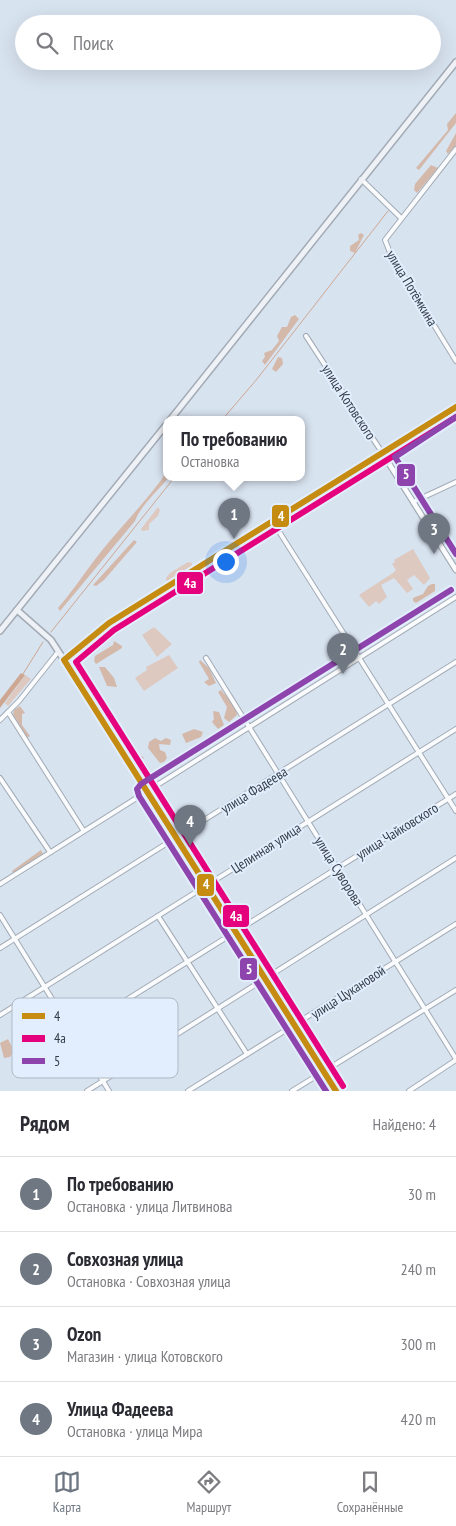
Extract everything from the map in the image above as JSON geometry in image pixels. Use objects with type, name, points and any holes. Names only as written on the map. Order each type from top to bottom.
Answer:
[{"type":"main road","points":[[173,416],[456,62]]},
{"type":"main road","points":[[0,631],[163,429]]},
{"type":"main road","points":[[17,610],[40,629],[64,660],[336,1091]]},
{"type":"street","points":[[361,179],[402,218],[456,150]]},
{"type":"street","name":"улица Потёмкина","points":[[402,218],[385,240],[391,255],[456,361]]},
{"type":"street","name":"улица Котовского","points":[[306,336],[456,570]]},
{"type":"street","points":[[64,660],[109,623],[456,407]]},
{"type":"street","points":[[413,502],[456,482]]},
{"type":"street","points":[[273,522],[456,810]]},
{"type":"street","points":[[0,884],[456,597]]},
{"type":"street","points":[[0,720],[58,652]]},
{"type":"street","name":"улица Суворова","points":[[206,658],[247,727],[396,961],[456,1060]]},
{"type":"street","name":"улица Фадеева","points":[[0,948],[456,662]]},
{"type":"street","points":[[8,712],[83,830]]},
{"type":"street","name":"Целинная улица","points":[[27,998],[456,729]]},
{"type":"street","points":[[0,778],[50,852]]},
{"type":"street","name":"улица Чайковского","points":[[129,998],[456,794]]},
{"type":"street","points":[[178,1034],[456,858]]},
{"type":"street","points":[[0,915],[52,998]]},
{"type":"street","points":[[158,916],[247,1054]]},
{"type":"street","name":"улица Цукановой","points":[[188,1091],[456,924]]},
{"type":"street","points":[[292,1091],[456,990]]},
{"type":"street","name":"Целинная улица","points":[[0,1015],[12,1008]]},
{"type":"street","points":[[408,1091],[456,1060]]},
{"type":"street","points":[[101,1078],[109,1091]]},
{"type":"street","points":[[86,1091],[108,1078]]},
{"type":"shaded area","points":[[456,113],[456,123],[419,170],[416,168],[448,130],[447,124]]},
{"type":"shaded area","points":[[456,133],[456,145],[448,154],[446,151]]},
{"type":"shaded area","points":[[431,165],[438,168],[417,193],[414,190],[415,184]]},
{"type":"shaded area","points":[[361,233],[364,235],[355,253],[350,251],[350,246],[359,240],[358,235]]},
{"type":"shaded area","points":[[295,315],[299,319],[265,365],[262,361],[265,357],[264,353],[272,350],[279,341],[277,336],[282,327],[287,327],[291,317]]},
{"type":"shaded area","points":[[278,357],[282,358],[283,364],[276,372],[272,369]]},
{"type":"shaded area","points":[[163,477],[163,481],[165,481],[145,504],[135,521],[60,611],[58,608],[93,562]]},
{"type":"shaded area","points":[[158,507],[160,510],[158,516],[149,524],[149,530],[142,531],[141,529]]},
{"type":"shaded area","points":[[134,540],[137,542],[104,580],[96,586],[93,585]]},
{"type":"shaded area","points":[[413,549],[430,578],[424,585],[414,575],[407,580],[413,589],[407,593],[394,578],[381,585],[387,597],[379,604],[376,601],[369,607],[359,595],[393,573],[396,570],[392,564],[395,562],[394,560]]},
{"type":"shaded area","points":[[188,562],[192,563],[191,568],[167,582],[166,578],[170,573]]},
{"type":"shaded area","points":[[435,584],[435,591],[416,603],[413,601],[413,598],[423,594],[428,586]]},
{"type":"shaded area","points":[[154,627],[172,644],[157,657],[142,635]]},
{"type":"shaded area","points":[[114,641],[122,646],[122,648],[96,664],[94,661],[95,656],[113,645]]},
{"type":"shaded area","points":[[169,655],[178,668],[144,691],[135,678],[147,670],[146,667]]},
{"type":"shaded area","points":[[200,660],[209,668],[216,683],[209,686],[204,682],[209,679],[199,662]]},
{"type":"shaded area","points":[[99,667],[105,667],[114,678],[117,687],[107,686]]},
{"type":"shaded area","points":[[21,673],[25,675],[0,708],[0,700]]},
{"type":"shaded area","points":[[25,675],[31,679],[8,706],[5,703]]},
{"type":"shaded area","points":[[221,690],[236,707],[237,715],[229,722],[224,718],[227,707],[218,692]]},
{"type":"shaded area","points":[[20,706],[25,713],[22,714],[22,725],[30,736],[27,738],[13,714],[14,710]]},
{"type":"shaded area","points":[[213,711],[219,712],[224,725],[218,729],[212,722],[214,719]]},
{"type":"shaded area","points":[[194,729],[203,732],[201,737],[186,743],[182,734]]},
{"type":"shaded area","points":[[155,738],[161,741],[166,738],[171,740],[170,745],[159,744],[160,750],[165,752],[167,758],[164,762],[160,763],[148,748],[149,742]]},
{"type":"shaded area","points":[[138,753],[144,758],[140,762],[152,782],[151,784],[147,783],[136,762],[135,754]]},
{"type":"shaded area","points":[[41,850],[43,854],[13,873],[12,871]]},
{"type":"shaded area","points":[[8,1039],[12,1047],[10,1057],[4,1058],[0,1043]]},
{"type":"waterway","points":[[225,416],[257,379],[388,211]]},
{"type":"waterway","points":[[51,632],[172,481]]},
{"type":"waterway","points":[[23,674],[43,642]]},
{"type":"transit line","name":"4","points":[[336,1091],[64,660],[109,623],[456,407]]},
{"type":"transit line","name":"4а","points":[[343,1086],[76,662],[114,630],[456,417]]},
{"type":"transit line","name":"5","points":[[456,417],[395,457],[456,554]]},
{"type":"transit line","name":"5","points":[[326,1091],[139,796],[137,789],[141,784],[451,590]]},
{"type":"place","name":"По требованию","points":[[234,539]]},
{"type":"place","name":"Ozon","points":[[434,554]]},
{"type":"place","name":"Совхозная улица","points":[[343,674]]},
{"type":"place","name":"Улица Фадеева","points":[[190,846]]}]
